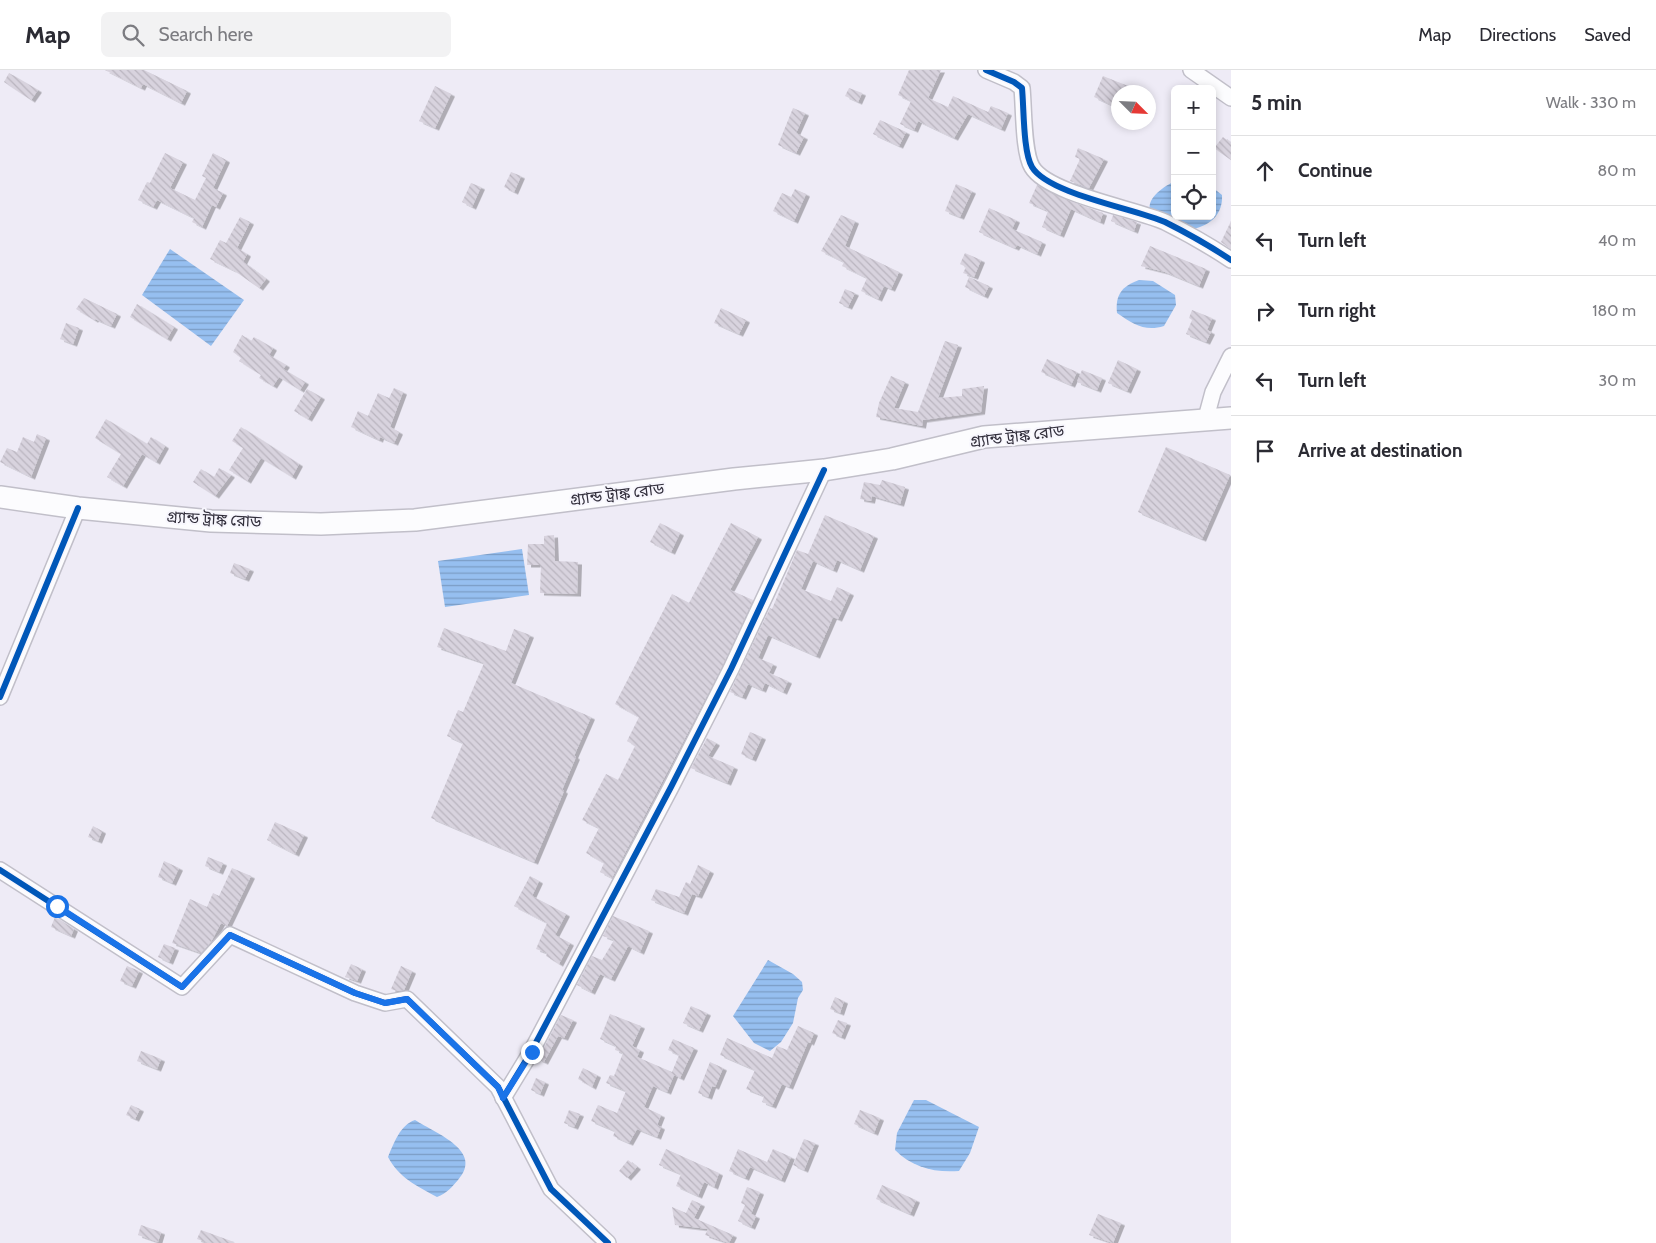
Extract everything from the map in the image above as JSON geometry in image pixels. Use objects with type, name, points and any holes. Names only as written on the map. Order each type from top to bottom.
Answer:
[{"type":"highway","name":"গ্র্যান্ড ট্রাঙ্ক রোড","points":[[0,497],[78,508],[220,521],[322,524],[416,520],[734,479],[824,470],[892,459],[984,437],[1206,418],[1231,418]]},
{"type":"street","points":[[1191,70],[1231,98]]},
{"type":"street","points":[[994,71],[1022,88],[1027,145],[1032,167],[1042,178],[1096,201],[1163,221],[1231,260]]},
{"type":"street","points":[[1206,418],[1213,392],[1231,356]]},
{"type":"street","points":[[503,1098],[532,1052],[680,770],[731,669],[824,470]]},
{"type":"street","points":[[0,696],[78,508]]},
{"type":"street","points":[[0,870],[182,987],[230,935],[355,993],[385,1003],[407,999],[498,1087],[551,1189],[608,1243]]},
{"type":"water","points":[[1171,183],[1171,219],[1150,210],[1151,201],[1162,189]]},
{"type":"water","points":[[1216,190],[1222,195],[1222,202],[1216,216]]},
{"type":"water","points":[[1173,220],[1212,220],[1205,225],[1193,229]]},
{"type":"water","points":[[170,249],[244,300],[211,346],[142,295]]},
{"type":"water","points":[[1139,280],[1153,281],[1175,295],[1176,305],[1164,326],[1151,328],[1139,326],[1117,313],[1117,301],[1121,292],[1128,285]]},
{"type":"water","points":[[522,549],[529,595],[445,607],[438,561]]},
{"type":"water","points":[[768,960],[793,974],[802,982],[803,990],[798,998],[793,1023],[781,1042],[770,1051],[754,1043],[733,1016]]},
{"type":"water","points":[[914,1100],[926,1100],[979,1127],[970,1153],[959,1171],[941,1171],[924,1168],[909,1161],[895,1150],[897,1133]]},
{"type":"water","points":[[415,1120],[454,1144],[462,1152],[465,1160],[465,1170],[458,1180],[446,1192],[437,1197],[403,1176],[397,1171],[388,1157],[401,1130]]},
{"type":"building","points":[[105,70],[144,70],[187,91],[181,103],[143,84],[141,88]]},
{"type":"building","points":[[909,70],[941,70],[928,98],[948,107],[953,96],[988,112],[991,106],[1008,113],[1001,129],[968,114],[954,138],[918,121],[914,130],[900,124],[911,101],[898,95]]},
{"type":"building","points":[[9,73],[38,90],[31,100],[4,82]]},
{"type":"building","points":[[1103,76],[1126,85],[1111,85],[1111,105],[1094,97]]},
{"type":"building","points":[[435,86],[451,94],[435,128],[419,121]]},
{"type":"building","points":[[849,88],[862,93],[858,102],[845,96]]},
{"type":"building","points":[[793,108],[805,113],[796,133],[804,137],[796,153],[778,145]]},
{"type":"building","points":[[880,120],[906,132],[899,146],[873,134]]},
{"type":"building","points":[[1223,137],[1231,143],[1231,160],[1216,149],[1216,146]]},
{"type":"building","points":[[1078,148],[1104,159],[1089,188],[1070,181],[1080,159],[1075,157]]},
{"type":"building","points":[[165,153],[183,162],[170,188],[195,200],[206,178],[202,176],[213,153],[226,160],[213,188],[223,193],[216,207],[212,205],[202,227],[192,222],[194,218],[157,200],[153,207],[138,200],[147,182],[150,183]]},
{"type":"building","points":[[511,172],[521,176],[514,192],[504,187]]},
{"type":"building","points":[[471,183],[481,187],[472,207],[462,202]]},
{"type":"building","points":[[956,184],[972,191],[960,217],[945,211]]},
{"type":"building","points":[[1037,185],[1070,201],[1103,213],[1100,222],[1071,209],[1060,235],[1042,227],[1048,211],[1029,203]]},
{"type":"building","points":[[795,189],[806,194],[794,221],[773,211],[782,193],[791,197]]},
{"type":"building","points":[[989,208],[1016,220],[1012,229],[1042,242],[1037,254],[1017,245],[1015,248],[979,232]]},
{"type":"building","points":[[841,215],[855,221],[845,246],[899,272],[891,289],[884,286],[878,299],[861,291],[867,278],[842,266],[844,262],[821,251]]},
{"type":"building","points":[[1113,215],[1137,222],[1134,231],[1111,221]]},
{"type":"building","points":[[240,217],[250,222],[237,248],[247,254],[243,262],[266,279],[259,288],[235,271],[210,259],[220,240],[226,243]]},
{"type":"building","points":[[1231,221],[1231,249],[1221,242]]},
{"type":"building","points":[[1150,246],[1206,269],[1199,286],[1165,272],[1141,266]]},
{"type":"building","points":[[965,253],[981,260],[974,277],[963,273],[966,267],[960,264]]},
{"type":"building","points":[[969,277],[989,286],[984,296],[965,287]]},
{"type":"building","points":[[845,289],[855,293],[848,307],[839,303]]},
{"type":"building","points":[[84,298],[117,314],[111,326],[94,320],[76,309]]},
{"type":"building","points":[[137,304],[174,327],[167,339],[130,317]]},
{"type":"building","points":[[721,308],[746,320],[739,334],[714,323]]},
{"type":"building","points":[[1192,310],[1212,318],[1207,330],[1211,332],[1206,342],[1186,334],[1192,320],[1189,318]]},
{"type":"building","points":[[66,323],[79,328],[73,344],[60,339]]},
{"type":"building","points":[[242,335],[251,341],[254,337],[273,348],[269,355],[286,365],[283,369],[305,382],[300,390],[279,377],[273,386],[259,378],[261,375],[239,361],[241,358],[233,352]]},
{"type":"building","points":[[945,341],[958,345],[938,398],[962,396],[962,389],[984,386],[981,412],[923,420],[922,426],[876,417],[879,403],[891,376],[905,382],[894,408],[918,412]]},
{"type":"building","points":[[1047,359],[1077,372],[1071,385],[1041,372]]},
{"type":"building","points":[[1118,360],[1137,369],[1127,391],[1108,383]]},
{"type":"building","points":[[1082,370],[1102,378],[1097,390],[1077,382]]},
{"type":"building","points":[[394,388],[403,392],[390,427],[399,432],[394,443],[380,437],[379,440],[351,427],[358,411],[368,416],[378,393],[389,398]]},
{"type":"building","points":[[307,389],[321,397],[308,419],[294,411]]},
{"type":"building","points":[[106,419],[147,444],[151,437],[165,446],[156,462],[142,454],[123,486],[107,477],[121,454],[95,438]]},
{"type":"building","points":[[241,427],[299,464],[292,477],[261,458],[247,481],[229,470],[243,448],[232,441]]},
{"type":"building","points":[[37,434],[46,438],[31,477],[0,462],[7,448],[17,452],[23,437],[34,442]]},
{"type":"building","points":[[1166,447],[1230,475],[1202,539],[1138,512]]},
{"type":"building","points":[[219,468],[231,475],[215,496],[193,482],[201,469],[214,477]]},
{"type":"building","points":[[882,480],[905,487],[900,504],[872,496],[871,501],[860,499],[864,482],[880,485]]},
{"type":"building","points":[[825,515],[874,536],[860,570],[837,560],[833,570],[813,561],[801,589],[831,601],[837,587],[850,593],[838,619],[833,617],[816,656],[768,635],[758,658],[773,664],[769,673],[788,681],[783,692],[765,683],[762,690],[748,684],[742,697],[730,692],[770,608],[772,609],[797,550],[808,554]]},
{"type":"building","points":[[660,523],[680,533],[671,552],[650,542]]},
{"type":"building","points":[[731,523],[758,537],[730,590],[753,600],[723,665],[612,878],[600,872],[604,863],[586,853],[599,828],[582,820],[606,774],[618,780],[635,746],[627,741],[639,717],[615,704],[672,594],[689,603]]},
{"type":"building","points":[[554,535],[555,561],[578,562],[577,594],[540,593],[541,565],[527,565],[528,544],[544,544],[544,536]]},
{"type":"building","points":[[234,563],[250,569],[245,579],[230,573]]},
{"type":"building","points":[[444,628],[506,651],[514,629],[530,635],[511,683],[591,717],[574,756],[576,757],[562,790],[564,791],[534,862],[431,818],[463,743],[447,736],[458,710],[463,712],[484,663],[437,647]]},
{"type":"building","points":[[750,732],[762,737],[752,759],[741,754]]},
{"type":"building","points":[[707,738],[716,743],[708,756],[734,767],[727,783],[691,768]]},
{"type":"building","points":[[275,822],[304,835],[295,854],[267,840]]},
{"type":"building","points":[[93,826],[102,831],[98,841],[88,837]]},
{"type":"building","points":[[208,857],[223,863],[219,872],[205,866]]},
{"type":"building","points":[[164,861],[179,868],[172,883],[158,877]]},
{"type":"building","points":[[698,865],[710,871],[698,896],[692,894],[684,913],[651,900],[656,889],[679,897],[686,882],[690,884]]},
{"type":"building","points":[[232,868],[251,876],[227,926],[221,923],[211,942],[201,953],[172,943],[190,899],[207,907],[213,893],[219,896]]},
{"type":"building","points":[[530,876],[539,881],[532,896],[566,914],[555,935],[570,943],[559,964],[546,956],[547,953],[536,949],[547,923],[514,906]]},
{"type":"building","points":[[613,916],[649,931],[640,952],[628,946],[611,979],[600,974],[591,992],[577,985],[592,956],[602,960],[614,940],[603,936]]},
{"type":"building","points":[[55,917],[74,929],[71,936],[51,927]]},
{"type":"building","points":[[164,944],[175,948],[169,962],[158,957]]},
{"type":"building","points":[[351,964],[362,969],[357,981],[345,977]]},
{"type":"building","points":[[127,966],[139,971],[132,986],[120,981]]},
{"type":"building","points":[[401,966],[412,971],[404,990],[397,991],[391,989]]},
{"type":"building","points":[[835,997],[844,1001],[840,1013],[830,1009]]},
{"type":"building","points":[[691,1006],[707,1013],[699,1030],[683,1023]]},
{"type":"building","points":[[610,1014],[641,1026],[632,1046],[640,1050],[637,1057],[672,1072],[679,1055],[668,1050],[673,1039],[694,1048],[680,1078],[674,1075],[667,1092],[653,1086],[644,1107],[661,1115],[657,1125],[661,1127],[657,1137],[637,1129],[629,1143],[613,1136],[615,1131],[591,1121],[598,1105],[617,1113],[626,1091],[606,1083],[610,1075],[614,1076],[623,1053],[615,1050],[616,1046],[600,1039]]},
{"type":"building","points":[[561,1015],[573,1020],[564,1038],[558,1036],[544,1062],[538,1059]]},
{"type":"building","points":[[838,1020],[847,1023],[841,1037],[832,1033]]},
{"type":"building","points":[[798,1026],[814,1033],[810,1043],[808,1042],[789,1087],[782,1084],[772,1106],[762,1102],[764,1096],[746,1089],[755,1070],[720,1055],[727,1038],[772,1058],[777,1046],[787,1050]]},
{"type":"building","points":[[141,1051],[161,1059],[157,1069],[137,1061]]},
{"type":"building","points":[[710,1062],[723,1068],[715,1087],[712,1086],[708,1097],[698,1093]]},
{"type":"building","points":[[583,1068],[597,1075],[592,1087],[578,1079]]},
{"type":"building","points":[[536,1078],[545,1082],[540,1094],[531,1090]]},
{"type":"building","points":[[131,1105],[140,1109],[135,1119],[126,1115]]},
{"type":"building","points":[[569,1110],[580,1114],[574,1127],[564,1123]]},
{"type":"building","points":[[860,1110],[880,1118],[874,1133],[854,1124]]},
{"type":"building","points":[[804,1139],[815,1143],[804,1170],[793,1165]]},
{"type":"building","points":[[666,1149],[719,1173],[714,1187],[704,1182],[698,1196],[676,1186],[681,1174],[659,1165]]},
{"type":"building","points":[[738,1149],[767,1162],[773,1149],[791,1157],[781,1180],[750,1167],[745,1178],[729,1171]]},
{"type":"building","points":[[628,1160],[637,1167],[627,1178],[619,1171]]},
{"type":"building","points":[[882,1185],[916,1200],[910,1214],[876,1199]]},
{"type":"building","points":[[747,1187],[760,1192],[751,1214],[756,1216],[751,1227],[738,1221],[745,1205],[741,1203]]},
{"type":"building","points":[[692,1200],[701,1204],[694,1218],[733,1235],[729,1243],[705,1235],[708,1229],[675,1225],[672,1207],[686,1213]]},
{"type":"building","points":[[1098,1214],[1121,1223],[1113,1243],[1089,1235]]},
{"type":"building","points":[[141,1225],[161,1232],[158,1242],[138,1235]]},
{"type":"building","points":[[201,1230],[234,1242],[208,1243],[197,1239]]},
{"type":"cycle path","points":[[986,70],[1014,82],[1022,88],[1027,151],[1032,167],[1041,177],[1073,193],[1165,222],[1231,260]]},
{"type":"cycle path","points":[[503,1098],[531,1052],[671,787],[731,669],[824,470]]},
{"type":"cycle path","points":[[0,697],[78,508]]},
{"type":"cycle path","points":[[0,870],[182,987],[230,935],[355,993],[385,1003],[407,999],[498,1087],[551,1189],[608,1243]]},
{"type":"route","points":[[57,906],[182,987],[230,935],[318,974],[355,993],[385,1003],[407,999],[498,1087],[503,1098],[532,1052]]}]
